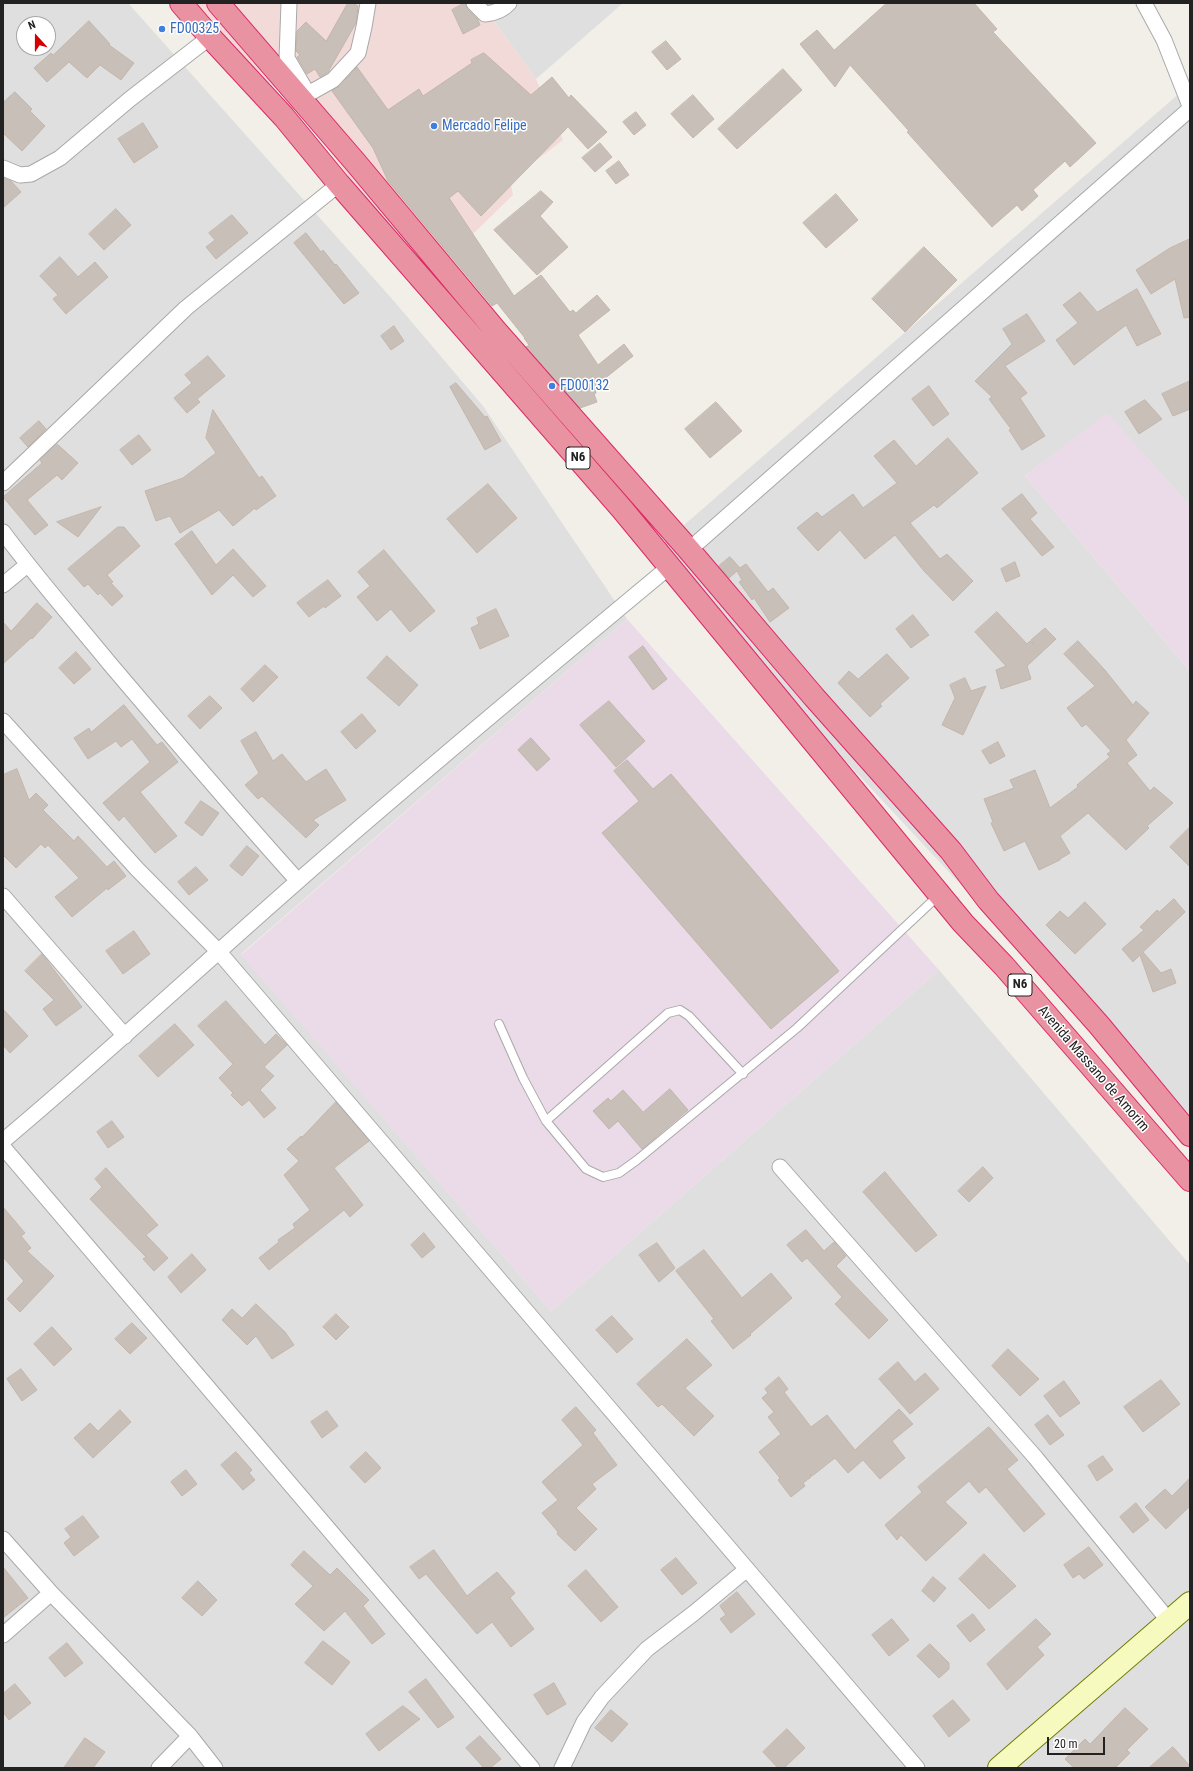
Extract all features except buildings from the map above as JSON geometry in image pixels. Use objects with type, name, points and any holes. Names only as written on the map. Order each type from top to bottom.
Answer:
[{"type":"highway","name":"N6","points":[[181,3],[210,37],[284,117],[339,184],[622,508],[669,567],[940,894]]},
{"type":"highway","name":"N6","points":[[218,3],[304,97],[356,163],[496,331],[690,550],[814,697],[951,852],[988,900],[1099,1025],[1190,1135]]},
{"type":"highway","name":"Avenida Massano de Amorim","points":[[940,894],[1190,1180]]},
{"type":"highway","points":[[1076,1048],[1099,1025]]},
{"type":"street","points":[[289,3],[287,58],[304,97],[333,80],[358,53],[368,3]]},
{"type":"street","points":[[474,3],[485,14],[493,13],[505,7],[509,3]]},
{"type":"street","points":[[690,550],[1190,108],[1164,40],[1144,3]]},
{"type":"street","points":[[3,168],[20,175],[31,174],[60,158],[130,99],[210,37]]},
{"type":"street","points":[[3,483],[186,308],[339,184]]},
{"type":"street","points":[[3,532],[27,564],[234,809],[298,881]]},
{"type":"street","points":[[3,585],[27,564]]},
{"type":"street","points":[[3,1141],[125,1036],[298,881],[483,721],[669,567]]},
{"type":"street","points":[[3,721],[137,869],[219,952],[918,1768]]},
{"type":"street","points":[[3,896],[125,1036]]},
{"type":"street","points":[[3,1147],[532,1768]]},
{"type":"street","points":[[780,1167],[1035,1456],[1169,1621]]},
{"type":"street","points":[[3,1539],[51,1593],[190,1736],[215,1768]]},
{"type":"street","points":[[562,1768],[584,1722],[602,1697],[642,1654],[747,1569]]},
{"type":"street","points":[[3,1634],[51,1593]]},
{"type":"street","points":[[999,1768],[1190,1603]]},
{"type":"street","points":[[159,1768],[190,1736]]},
{"type":"lane","points":[[499,1024],[546,1121],[586,1169],[603,1177],[619,1173],[743,1074],[797,1028],[940,894]]},
{"type":"lane","points":[[546,1121],[668,1013],[680,1010],[689,1016],[743,1074]]},
{"type":"shaded area","points":[[3,3],[128,3],[393,300],[483,406],[627,619],[241,954],[551,1311],[939,970],[1190,1265],[1190,1768],[3,1768]]},
{"type":"shaded area","name":"Mercado Felipe","points":[[188,3],[477,3],[486,10],[536,79],[563,140],[510,180],[513,195],[434,272],[375,211],[301,113]]},
{"type":"shaded area","points":[[477,3],[623,3],[536,79],[486,10]]},
{"type":"shaded area","points":[[1190,84],[1190,506],[1107,414],[1025,476],[1190,671],[1190,1131],[652,553]]},
{"type":"shaded area","points":[[1107,413],[1190,506],[1190,671],[1025,476]]},
{"type":"shaded area","points":[[627,619],[939,970],[551,1311],[241,955]]},
{"type":"place","name":"FD00325","points":[[162,29]]},
{"type":"place","name":"Mercado Felipe","points":[[434,126]]},
{"type":"place","name":"FD00132","points":[[552,386]]}]
